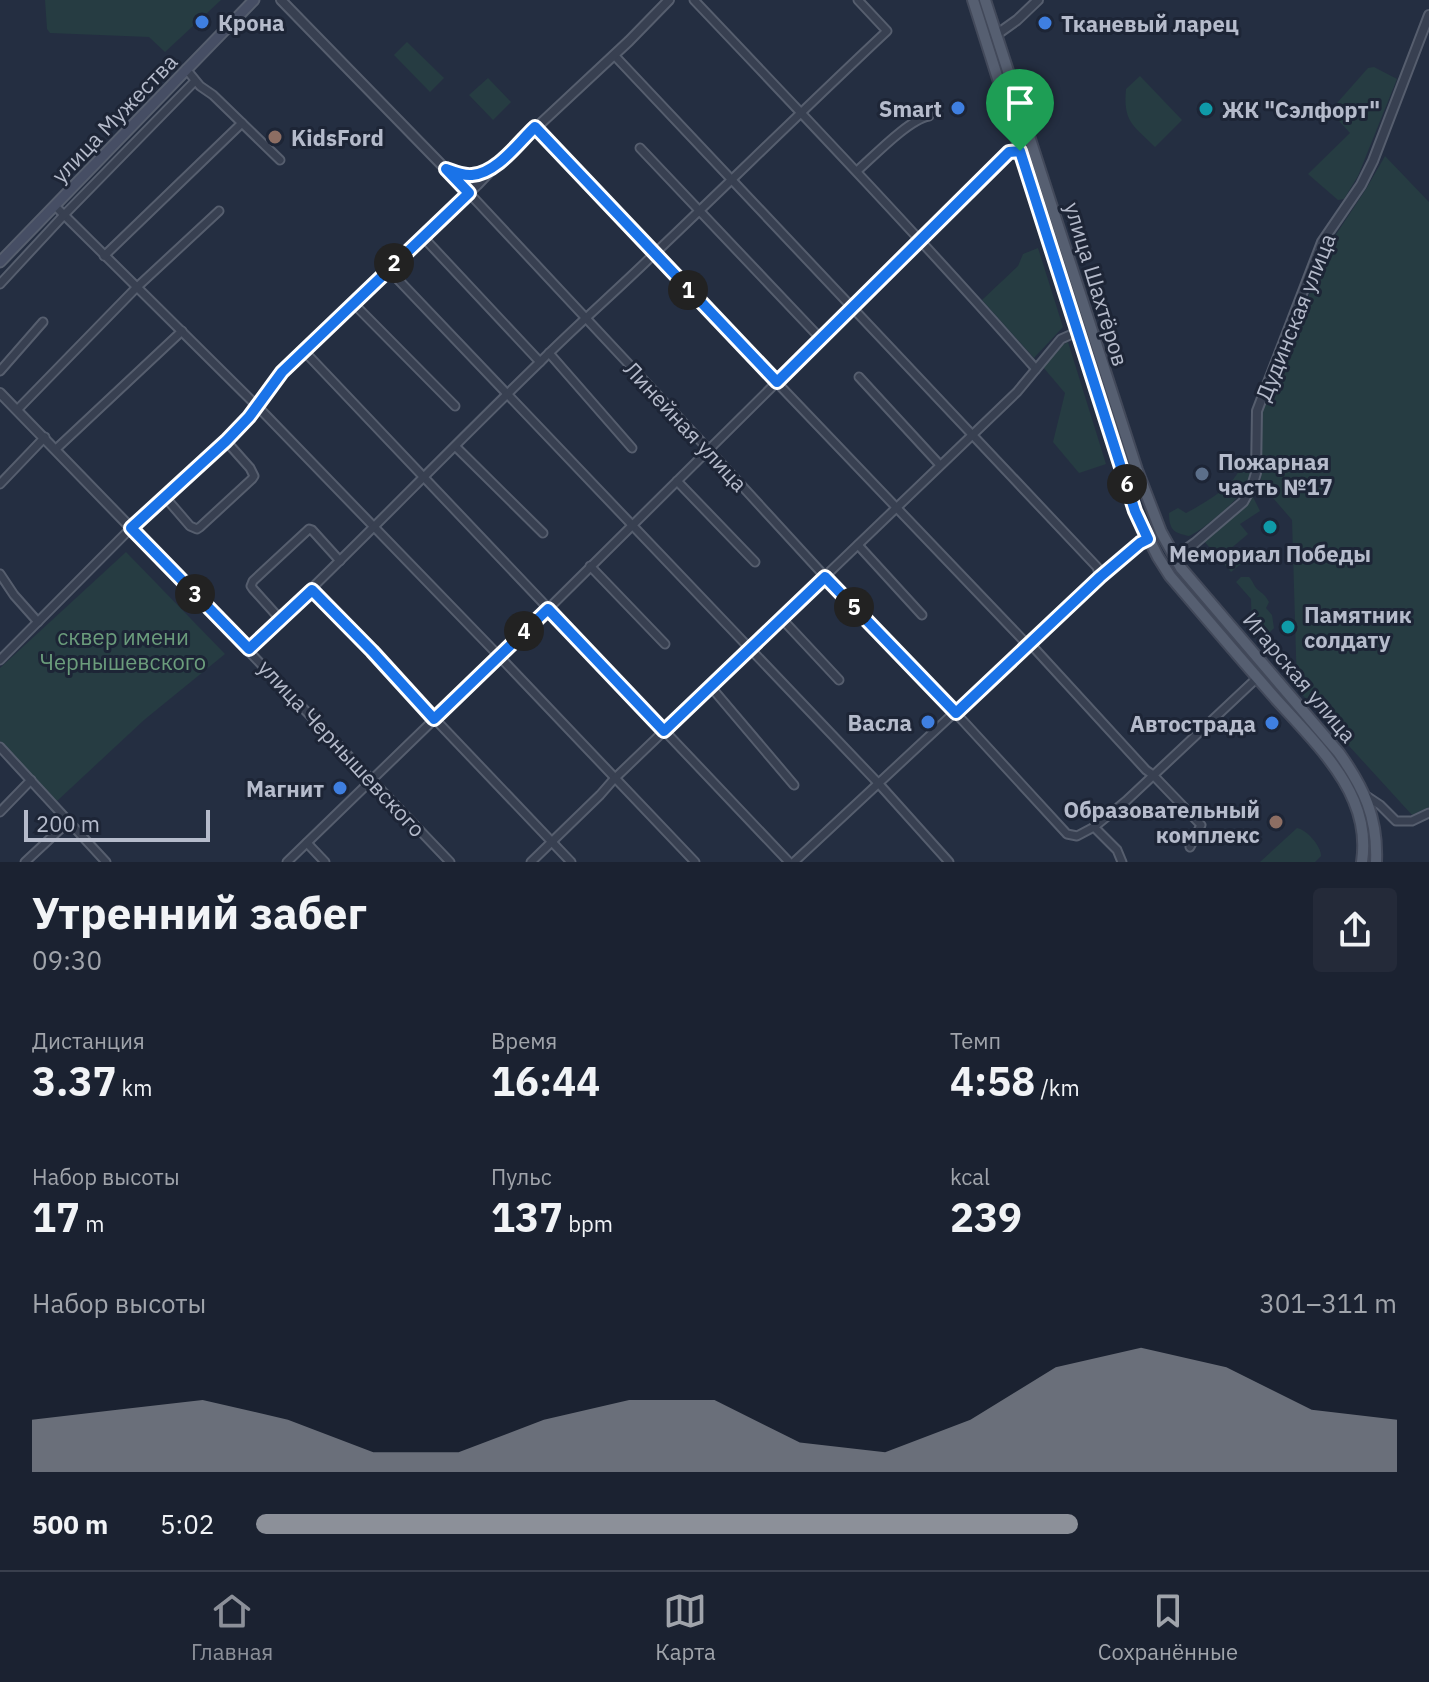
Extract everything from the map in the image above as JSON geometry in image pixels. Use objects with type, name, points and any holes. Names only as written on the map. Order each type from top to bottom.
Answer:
[{"type":"main road","name":"улица Мужества","points":[[0,262],[254,0]]},
{"type":"main road","name":"улица Шахтёров","points":[[973,0],[1135,511],[1148,539]]},
{"type":"main road","name":"улица Шахтёров","points":[[985,0],[1105,377],[1161,532]]},
{"type":"main road","name":"Игарская улица","points":[[1161,532],[1174,558],[1354,774],[1375,825],[1376,862]]},
{"type":"main road","name":"Игарская улица","points":[[1148,539],[1170,576],[1314,742],[1342,779],[1354,801],[1361,824],[1362,862]]},
{"type":"street","name":"Линейная улица","points":[[281,0],[469,193],[1067,834],[1077,836],[1094,827]]},
{"type":"street","points":[[0,660],[131,528],[226,441],[282,372],[669,0]]},
{"type":"street","points":[[694,0],[857,171],[1036,369]]},
{"type":"street","points":[[249,649],[549,353],[887,31],[858,0]]},
{"type":"street","points":[[996,35],[1038,0]]},
{"type":"street","name":"Дудинская улица","points":[[1174,558],[1243,502],[1252,486],[1256,473],[1257,411],[1322,242],[1361,185],[1373,161],[1429,15]]},
{"type":"street","points":[[614,55],[1097,567],[1100,577]]},
{"type":"street","points":[[186,69],[280,160]]},
{"type":"street","points":[[0,284],[195,81]]},
{"type":"street","points":[[857,171],[895,137],[921,118],[929,116]]},
{"type":"street","points":[[104,256],[242,123]]},
{"type":"street","points":[[535,127],[1201,825],[1190,847]]},
{"type":"street","points":[[640,148],[821,339]]},
{"type":"street","points":[[287,862],[548,609],[1009,152],[1020,151]]},
{"type":"street","points":[[446,169],[469,175],[495,166]]},
{"type":"street","points":[[55,206],[257,406],[695,862]]},
{"type":"street","points":[[18,409],[136,288],[219,211]]},
{"type":"street","points":[[423,237],[540,362]]},
{"type":"street","points":[[388,269],[879,784],[949,862]]},
{"type":"street","points":[[353,303],[455,406]]},
{"type":"street","points":[[0,371],[43,322]]},
{"type":"street","points":[[56,449],[182,331]]},
{"type":"street","points":[[531,862],[1017,392],[1061,339],[1079,331]]},
{"type":"street","points":[[304,351],[791,862],[1100,577],[1148,539]]},
{"type":"street","points":[[549,353],[632,448]]},
{"type":"street","points":[[859,377],[940,465]]},
{"type":"street","name":"улица Чернышевского","points":[[2,399],[18,409],[450,862]]},
{"type":"street","points":[[0,484],[45,437]]},
{"type":"street","points":[[165,497],[190,526],[200,527],[254,476],[226,441]]},
{"type":"street","points":[[456,447],[543,533]]},
{"type":"street","points":[[677,481],[755,562]]},
{"type":"street","points":[[280,619],[253,589],[253,581],[309,529],[340,561]]},
{"type":"street","points":[[858,545],[922,615]]},
{"type":"street","points":[[590,566],[665,644]]},
{"type":"street","points":[[0,574],[38,622]]},
{"type":"street","points":[[312,590],[571,862]]},
{"type":"street","points":[[782,619],[839,680]]},
{"type":"street","points":[[1122,862],[1117,850],[1094,827],[1257,678]]},
{"type":"street","points":[[711,687],[794,785]]},
{"type":"street","points":[[0,747],[103,861]]},
{"type":"street","points":[[0,812],[31,780]]},
{"type":"street","points":[[1365,795],[1396,821],[1412,821],[1429,813]]},
{"type":"street","points":[[25,862],[69,821]]},
{"type":"street","points":[[307,843],[325,862]]},
{"type":"green space","points":[[45,0],[221,0],[165,52],[149,37],[50,33]]},
{"type":"green space","points":[[407,42],[444,78],[430,92],[394,55]]},
{"type":"green space","points":[[1374,67],[1397,79],[1358,176],[1344,199],[1338,200],[1308,174],[1350,133],[1330,111],[1368,68]]},
{"type":"green space","points":[[1140,76],[1182,120],[1155,147],[1135,128],[1126,109],[1126,89]]},
{"type":"green space","points":[[488,78],[511,102],[493,120],[469,95]]},
{"type":"green space","points":[[1385,156],[1429,202],[1429,807],[1412,815],[1297,689],[1292,520],[1261,484],[1262,413],[1329,245]]},
{"type":"green space","points":[[1038,248],[1063,327],[1034,358],[982,300],[1018,266],[1023,254]]},
{"type":"green space","points":[[1068,342],[1106,464],[1079,473],[1053,442],[1065,393],[1043,367]]},
{"type":"green space","points":[[1240,470],[1251,471],[1244,489],[1227,508],[1189,536],[1173,530],[1169,513],[1178,508],[1186,513],[1201,504],[1231,483]]},
{"type":"green space","points":[[1253,497],[1260,511],[1240,524],[1248,534],[1229,550],[1241,564],[1231,572],[1203,540]]},
{"type":"green space","name":"сквер имени Чернышевского","points":[[126,552],[225,654],[144,720],[57,801],[0,741],[0,668]]},
{"type":"green space","points":[[1241,577],[1249,577],[1269,602],[1266,608],[1272,615],[1274,628],[1270,632],[1252,632],[1251,599],[1236,582]]},
{"type":"green space","points":[[1297,828],[1309,835],[1319,848],[1321,856],[1315,862],[1260,862]]},
{"type":"place","name":"Крона","points":[[202,22]]},
{"type":"place","name":"Тканевый ларец","points":[[1045,23]]},
{"type":"place","name":"Smart","points":[[958,108]]},
{"type":"place","name":"ЖК \"Сэлфорт\"","points":[[1206,109]]},
{"type":"place","name":"KidsFord","points":[[275,137]]},
{"type":"place","name":"Пожарная часть №17","points":[[1202,474]]},
{"type":"place","name":"Мемориал Победы","points":[[1270,527]]},
{"type":"place","name":"Памятник солдату","points":[[1288,627]]},
{"type":"place","name":"Васла","points":[[928,722]]},
{"type":"place","name":"Автострада","points":[[1272,723]]},
{"type":"place","name":"Магнит","points":[[340,788]]},
{"type":"place","name":"Образовательный комплекс","points":[[1276,822]]},
{"type":"route","points":[[535,127],[777,382],[1009,152],[1020,151],[1135,511],[1148,539],[1100,577],[956,713],[825,577],[664,731],[548,609],[434,719],[312,590],[249,649],[131,528],[226,441],[249,417],[282,372],[469,193],[446,169],[469,175],[495,166],[535,127]]}]
